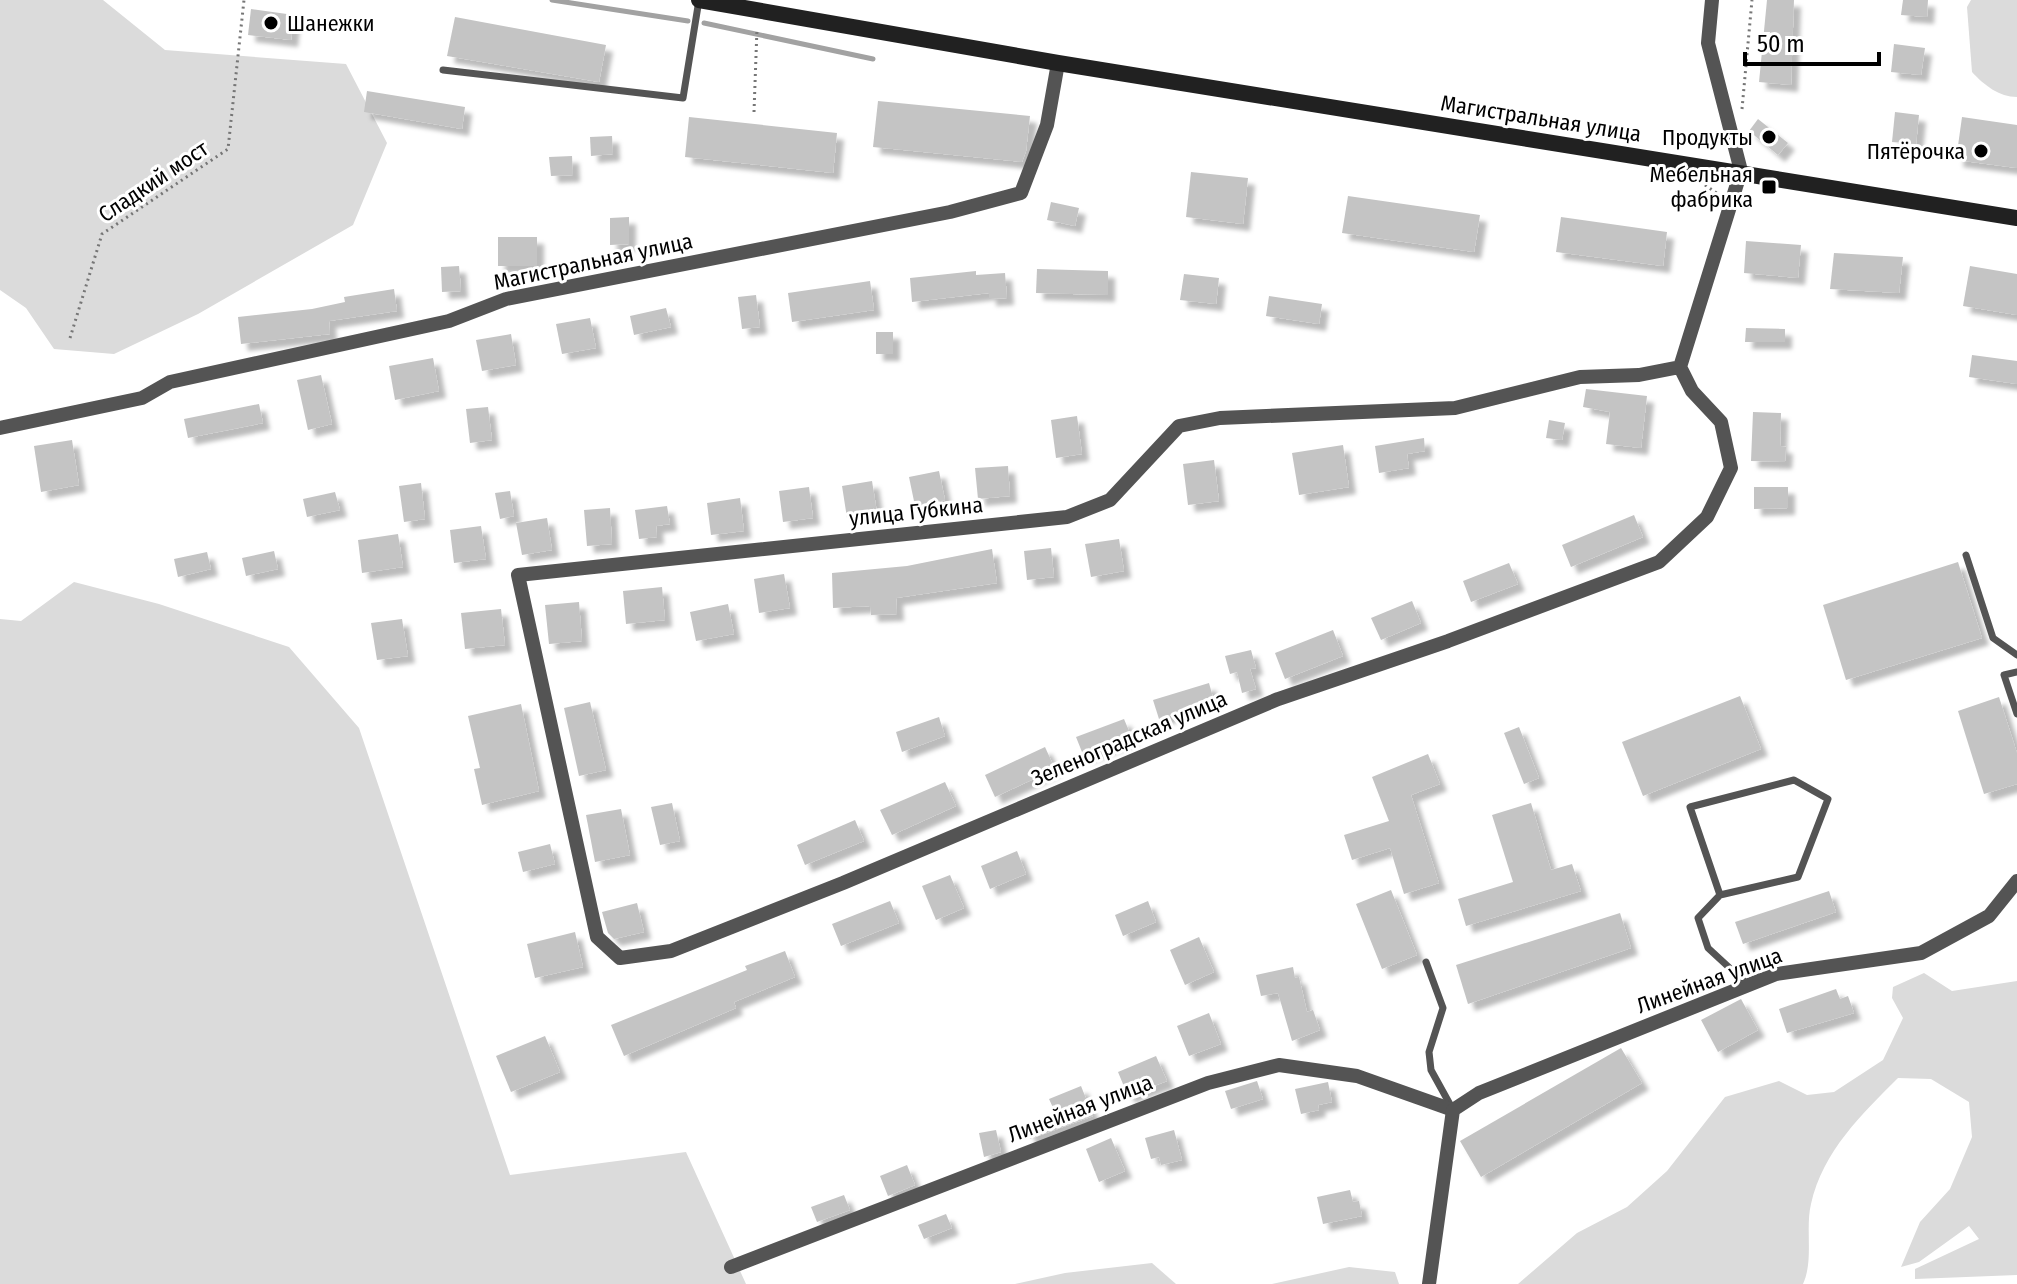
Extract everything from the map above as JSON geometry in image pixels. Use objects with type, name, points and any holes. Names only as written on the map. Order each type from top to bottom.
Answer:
[{"type":"main road","name":"Магистральная улица","points":[[699,0],[757,5],[1058,63],[2017,218]]},
{"type":"street","points":[[1680,367],[1741,171],[1708,43],[1712,0]]},
{"type":"street","name":"Магистральная улица","points":[[0,428],[142,398],[170,382],[449,321],[506,299],[950,212],[1021,193],[1047,125],[1058,63]]},
{"type":"street","name":"Зеленоградская улица","points":[[620,958],[671,951],[857,877],[1278,699],[1448,641],[1659,562],[1707,517],[1731,468],[1721,422],[1692,391],[1680,367]]},
{"type":"street","name":"улица Губкина","points":[[620,958],[597,937],[518,575],[1067,517],[1110,500],[1179,426],[1220,418],[1455,408],[1580,377],[1639,375],[1680,367]]},
{"type":"street","name":"Линейная улица","points":[[731,1267],[1208,1083],[1279,1065],[1357,1076],[1453,1110],[1479,1093],[1776,974],[1921,953],[1989,916],[2017,881]]},
{"type":"street","points":[[1429,1284],[1453,1110]]},
{"type":"lane","points":[[443,70],[683,98],[699,0]]},
{"type":"lane","points":[[1966,555],[1993,638],[2017,655]]},
{"type":"lane","points":[[2017,672],[2004,675],[2017,714]]},
{"type":"lane","points":[[1720,895],[1690,807],[1794,780],[1828,799],[1798,877],[1720,895],[1698,918],[1708,948],[1749,985]]},
{"type":"lane","points":[[1426,962],[1443,1008],[1429,1052],[1431,1070],[1453,1110]]},
{"type":"path","name":"Сладкий мост","points":[[70,338],[102,234],[228,149],[244,0]]},
{"type":"path","points":[[1742,110],[1752,0]]},
{"type":"path","points":[[754,112],[757,28]]},
{"type":"path","points":[[1705,185],[1731,203]]},
{"type":"shaded area","points":[[0,0],[103,0],[165,50],[346,64],[387,143],[353,225],[198,314],[114,354],[54,349],[26,308],[0,290]]},
{"type":"shaded area","points":[[1971,0],[2017,0],[2017,97],[1992,89],[1972,72],[1967,7]]},
{"type":"shaded area","points":[[74,582],[159,604],[289,647],[359,728],[510,1175],[686,1152],[746,1284],[0,1284],[0,619],[21,621]]},
{"type":"shaded area","points":[[1924,973],[1952,991],[2017,981],[2017,1275],[1915,1279],[1915,1269],[1979,1239],[1969,1226],[1919,1262],[1901,1267],[1920,1222],[1950,1189],[1972,1137],[1969,1102],[1931,1079],[1898,1078],[1846,1135],[1825,1167],[1811,1204],[1808,1265],[1803,1284],[1518,1284],[1577,1233],[1627,1207],[1667,1171],[1725,1097],[1779,1081],[1807,1095],[1834,1092],[1883,1060],[1903,1018],[1892,998],[1893,987]]},
{"type":"shaded area","points":[[1152,1263],[1176,1284],[1015,1284],[1065,1273]]},
{"type":"shaded area","points":[[1349,1267],[1395,1272],[1399,1284],[1272,1284]]},
{"type":"building","points":[[1767,0],[1794,0],[1791,85],[1759,82]]},
{"type":"building","points":[[1903,0],[1928,0],[1927,17],[1901,15]]},
{"type":"building","points":[[251,9],[294,15],[291,40],[248,35]]},
{"type":"building","points":[[455,17],[606,45],[599,82],[447,56]]},
{"type":"building","points":[[1894,44],[1925,48],[1921,75],[1891,72]]},
{"type":"building","points":[[367,91],[465,107],[462,129],[364,112]]},
{"type":"building","points":[[878,101],[1030,116],[1022,162],[873,147]]},
{"type":"building","points":[[1895,112],[1919,115],[1916,144],[1892,142]]},
{"type":"building","points":[[689,117],[837,133],[833,173],[685,157]]},
{"type":"building","points":[[1962,117],[2017,125],[2017,168],[1956,160]]},
{"type":"building","points":[[1758,119],[1788,143],[1778,155],[1749,131]]},
{"type":"building","points":[[612,136],[613,154],[591,156],[590,137]]},
{"type":"building","points":[[572,156],[573,175],[551,176],[549,157]]},
{"type":"building","points":[[1191,172],[1248,178],[1243,224],[1186,217]]},
{"type":"building","points":[[1348,196],[1480,215],[1474,252],[1342,233]]},
{"type":"building","points":[[1051,202],[1079,208],[1075,226],[1047,220]]},
{"type":"building","points":[[629,217],[629,244],[610,245],[610,218]]},
{"type":"building","points":[[1561,217],[1667,232],[1663,266],[1556,252]]},
{"type":"building","points":[[498,237],[537,237],[537,266],[498,266]]},
{"type":"building","points":[[1746,241],[1801,245],[1798,278],[1744,273]]},
{"type":"building","points":[[1834,253],[1903,257],[1899,293],[1830,289]]},
{"type":"building","points":[[459,266],[461,291],[442,292],[441,267]]},
{"type":"building","points":[[1970,266],[2017,274],[2017,315],[1963,306]]},
{"type":"building","points":[[1037,269],[1108,271],[1108,295],[1036,293]]},
{"type":"building","points":[[976,271],[976,275],[1005,273],[1007,298],[989,299],[989,293],[912,302],[910,278]]},
{"type":"building","points":[[1184,274],[1219,278],[1216,304],[1180,300]]},
{"type":"building","points":[[870,281],[874,310],[792,322],[788,293]]},
{"type":"building","points":[[394,289],[397,311],[329,321],[330,334],[241,344],[238,317],[312,309],[345,302],[344,297]]},
{"type":"building","points":[[756,295],[760,327],[742,329],[738,297]]},
{"type":"building","points":[[1269,296],[1322,304],[1319,324],[1266,316]]},
{"type":"building","points":[[666,308],[671,327],[634,335],[630,316]]},
{"type":"building","points":[[590,318],[596,348],[562,354],[556,324]]},
{"type":"building","points":[[1746,328],[1785,329],[1785,342],[1745,342]]},
{"type":"building","points":[[876,332],[893,332],[893,354],[876,354]]},
{"type":"building","points":[[511,334],[516,365],[482,371],[476,340]]},
{"type":"building","points":[[1972,355],[2017,361],[2017,384],[1969,377]]},
{"type":"building","points":[[433,358],[439,391],[395,400],[389,366]]},
{"type":"building","points":[[321,375],[332,424],[308,430],[297,380]]},
{"type":"building","points":[[1586,389],[1647,396],[1641,448],[1606,444],[1610,412],[1583,407]]},
{"type":"building","points":[[259,404],[263,423],[188,438],[184,419]]},
{"type":"building","points":[[488,407],[492,440],[470,443],[466,409]]},
{"type":"building","points":[[1753,412],[1781,413],[1780,446],[1786,447],[1785,462],[1751,461]]},
{"type":"building","points":[[1077,416],[1082,454],[1056,458],[1051,420]]},
{"type":"building","points":[[1549,420],[1565,423],[1562,440],[1546,438]]},
{"type":"building","points":[[1424,438],[1425,451],[1407,454],[1409,468],[1379,473],[1375,446]]},
{"type":"building","points":[[72,440],[79,485],[41,492],[34,446]]},
{"type":"building","points":[[1343,445],[1349,487],[1299,495],[1292,453]]},
{"type":"building","points":[[1214,460],[1219,501],[1188,505],[1183,464]]},
{"type":"building","points":[[1008,466],[1010,496],[978,499],[975,468]]},
{"type":"building","points":[[939,471],[945,500],[915,506],[909,477]]},
{"type":"building","points":[[872,481],[877,513],[847,518],[842,486]]},
{"type":"building","points":[[421,483],[425,519],[404,522],[399,486]]},
{"type":"building","points":[[809,487],[813,518],[783,522],[779,491]]},
{"type":"building","points":[[1754,487],[1788,487],[1788,508],[1754,509]]},
{"type":"building","points":[[510,491],[514,516],[500,519],[495,493]]},
{"type":"building","points":[[335,492],[340,510],[307,517],[303,499]]},
{"type":"building","points":[[740,498],[744,531],[711,535],[707,503]]},
{"type":"building","points":[[667,506],[670,524],[656,526],[657,537],[639,539],[635,510]]},
{"type":"building","points":[[610,508],[612,544],[587,546],[584,510]]},
{"type":"building","points":[[1634,515],[1643,537],[1571,567],[1562,545]]},
{"type":"building","points":[[547,518],[552,550],[522,555],[516,523]]},
{"type":"building","points":[[481,526],[486,559],[454,563],[450,530]]},
{"type":"building","points":[[398,534],[403,567],[362,573],[358,540]]},
{"type":"building","points":[[1119,539],[1124,571],[1091,577],[1085,544]]},
{"type":"building","points":[[1051,548],[1054,577],[1027,580],[1024,551]]},
{"type":"building","points":[[992,549],[997,583],[896,598],[897,614],[871,615],[870,606],[833,608],[832,573],[907,566]]},
{"type":"building","points":[[274,551],[278,569],[246,576],[242,558]]},
{"type":"building","points":[[207,552],[211,569],[178,577],[174,559]]},
{"type":"building","points":[[1958,562],[1982,638],[1846,680],[1823,605]]},
{"type":"building","points":[[1509,563],[1518,584],[1471,602],[1463,581]]},
{"type":"building","points":[[784,574],[790,608],[759,613],[754,579]]},
{"type":"building","points":[[662,587],[665,620],[626,624],[623,591]]},
{"type":"building","points":[[1412,601],[1421,623],[1381,640],[1371,618]]},
{"type":"building","points":[[579,602],[582,641],[549,644],[545,605]]},
{"type":"building","points":[[728,604],[734,634],[696,641],[690,612]]},
{"type":"building","points":[[501,609],[505,645],[465,649],[461,613]]},
{"type":"building","points":[[402,619],[408,656],[377,660],[371,623]]},
{"type":"building","points":[[1333,630],[1343,656],[1285,679],[1275,653]]},
{"type":"building","points":[[1251,650],[1256,668],[1250,669],[1256,689],[1242,693],[1237,672],[1230,674],[1225,656]]},
{"type":"building","points":[[1209,683],[1214,701],[1159,719],[1153,700]]},
{"type":"building","points":[[1740,696],[1761,749],[1643,796],[1622,742]]},
{"type":"building","points":[[1999,697],[2017,753],[2017,784],[1984,794],[1958,711]]},
{"type":"building","points":[[590,702],[606,770],[579,776],[564,708]]},
{"type":"building","points":[[521,704],[539,791],[482,805],[474,769],[480,768],[468,716]]},
{"type":"building","points":[[939,717],[945,736],[902,752],[896,732]]},
{"type":"building","points":[[1124,719],[1132,738],[1084,757],[1076,737]]},
{"type":"building","points":[[1519,727],[1539,778],[1524,784],[1504,733]]},
{"type":"building","points":[[1045,747],[1055,769],[995,797],[985,775]]},
{"type":"building","points":[[1428,754],[1440,784],[1411,795],[1439,883],[1404,894],[1390,848],[1352,860],[1344,835],[1389,821],[1372,777]]},
{"type":"building","points":[[945,782],[956,806],[892,835],[880,810]]},
{"type":"building","points":[[672,803],[680,841],[660,845],[651,807]]},
{"type":"building","points":[[1531,803],[1551,870],[1572,864],[1581,891],[1466,926],[1458,899],[1513,882],[1492,815]]},
{"type":"building","points":[[621,809],[630,855],[595,862],[586,815]]},
{"type":"building","points":[[855,820],[864,841],[805,865],[797,845]]},
{"type":"building","points":[[550,844],[555,864],[523,872],[518,852]]},
{"type":"building","points":[[1017,851],[1026,874],[990,889],[981,866]]},
{"type":"building","points":[[950,875],[964,908],[936,920],[922,886]]},
{"type":"building","points":[[1391,890],[1417,955],[1382,969],[1356,904]]},
{"type":"building","points":[[1829,891],[1836,912],[1743,944],[1735,922]]},
{"type":"building","points":[[890,901],[899,923],[841,946],[832,924]]},
{"type":"building","points":[[1148,901],[1156,922],[1123,936],[1115,915]]},
{"type":"building","points":[[637,903],[644,932],[614,939],[608,933],[602,912]]},
{"type":"building","points":[[1620,913],[1631,948],[1468,1004],[1456,965]]},
{"type":"building","points":[[575,932],[583,967],[535,978],[527,944]]},
{"type":"building","points":[[1199,937],[1214,972],[1185,985],[1170,950]]},
{"type":"building","points":[[785,951],[795,977],[734,1002],[736,1008],[624,1056],[611,1025],[747,970],[745,966]]},
{"type":"building","points":[[1293,967],[1295,978],[1299,977],[1307,1012],[1313,1010],[1320,1030],[1292,1041],[1278,993],[1261,996],[1256,975]]},
{"type":"building","points":[[1836,989],[1840,999],[1848,996],[1854,1013],[1787,1033],[1779,1009]]},
{"type":"building","points":[[1741,999],[1758,1030],[1718,1052],[1701,1020]]},
{"type":"building","points":[[1209,1013],[1221,1044],[1189,1056],[1177,1026]]},
{"type":"building","points":[[545,1036],[560,1072],[511,1092],[496,1056]]},
{"type":"building","points":[[1621,1048],[1642,1083],[1481,1177],[1460,1141]]},
{"type":"building","points":[[1156,1056],[1167,1081],[1128,1096],[1118,1072]]},
{"type":"building","points":[[1257,1081],[1263,1099],[1231,1109],[1225,1091]]},
{"type":"building","points":[[1328,1082],[1332,1102],[1318,1105],[1319,1110],[1301,1114],[1295,1089]]},
{"type":"building","points":[[1081,1086],[1093,1116],[1030,1139],[1024,1124],[1055,1112],[1049,1099]]},
{"type":"building","points":[[996,1130],[1001,1152],[984,1157],[979,1133]]},
{"type":"building","points":[[1174,1130],[1182,1160],[1161,1165],[1159,1157],[1151,1159],[1145,1138]]},
{"type":"building","points":[[1111,1138],[1125,1171],[1099,1182],[1086,1149]]},
{"type":"building","points":[[907,1165],[915,1185],[888,1196],[880,1176]]},
{"type":"building","points":[[1350,1190],[1353,1202],[1359,1201],[1362,1216],[1323,1224],[1317,1197]]},
{"type":"building","points":[[844,1195],[850,1210],[817,1222],[811,1207]]},
{"type":"building","points":[[946,1214],[952,1228],[924,1239],[918,1225]]},
{"type":"waterway","points":[[552,0],[688,21]]},
{"type":"waterway","points":[[704,23],[873,59]]},
{"type":"place","name":"Шанежки","points":[[271,23]]},
{"type":"place","name":"Продукты","points":[[1769,137]]},
{"type":"place","name":"Пятёрочка","points":[[1981,151]]},
{"type":"place","name":"Мебельная фабрика","points":[[1769,187]]}]
